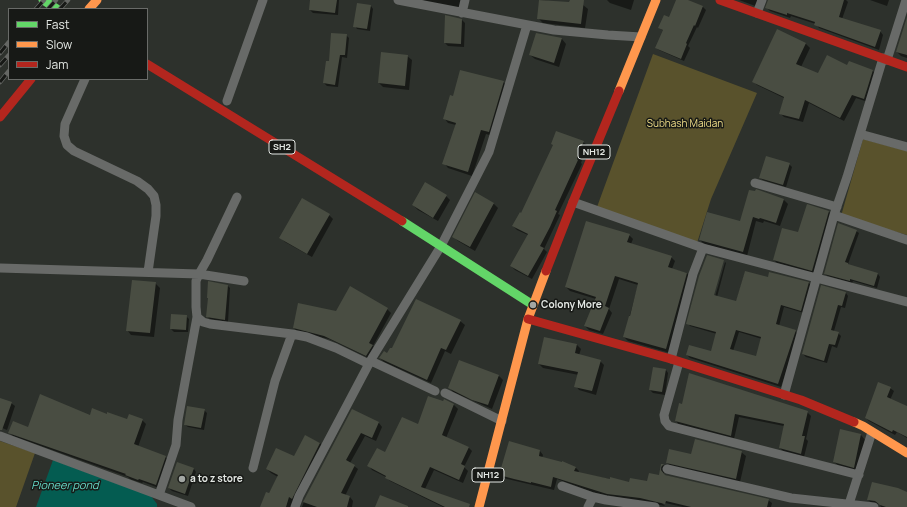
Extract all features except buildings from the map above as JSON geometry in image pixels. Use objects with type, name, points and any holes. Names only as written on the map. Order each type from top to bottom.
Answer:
[{"type":"main road","points":[[43,0],[55,8]]},
{"type":"main road","points":[[91,8],[97,0]]},
{"type":"main road","name":"NH12","points":[[479,507],[528,319],[573,202],[656,0]]},
{"type":"main road","points":[[720,0],[907,67]]},
{"type":"main road","name":"SH2","points":[[148,65],[416,230],[533,305]]},
{"type":"main road","points":[[0,117],[30,80]]},
{"type":"main road","points":[[528,319],[675,361],[801,400],[862,426],[907,453]]},
{"type":"street","points":[[227,101],[263,0]]},
{"type":"street","points":[[398,0],[554,30],[641,37]]},
{"type":"street","points":[[462,13],[464,0]]},
{"type":"street","points":[[757,13],[762,0]]},
{"type":"street","points":[[784,395],[800,331],[835,211],[906,0]]},
{"type":"street","points":[[295,507],[298,496],[370,363],[441,246],[489,152],[527,25]]},
{"type":"street","points":[[85,80],[65,124],[64,136],[67,145],[74,151],[137,181],[148,189],[154,196],[156,216],[148,272]]},
{"type":"street","points":[[860,134],[907,147]]},
{"type":"street","points":[[755,183],[835,211],[907,240]]},
{"type":"street","points":[[159,495],[176,445],[178,420],[197,317],[196,281],[236,197]]},
{"type":"street","points":[[573,202],[703,248],[907,302]]},
{"type":"street","points":[[703,248],[693,274],[664,415],[665,421],[669,426],[859,475]]},
{"type":"street","points":[[0,268],[199,274],[244,281]]},
{"type":"street","points":[[197,317],[203,322],[210,324],[307,337],[322,342],[435,391]]},
{"type":"street","points":[[253,468],[275,381],[292,334]]},
{"type":"street","points":[[445,393],[502,421]]},
{"type":"street","points":[[850,504],[872,432]]},
{"type":"street","points":[[0,436],[159,495],[177,505],[191,507]]},
{"type":"street","points":[[667,469],[809,504],[850,504],[873,507]]},
{"type":"street","points":[[562,486],[593,497],[623,505],[655,507]]},
{"type":"street","points":[[588,507],[593,497]]},
{"type":"green space","name":"Subhash Maidan","points":[[653,54],[757,93],[711,199],[697,243],[597,207]]},
{"type":"green space","points":[[863,139],[907,151],[907,235],[841,216]]},
{"type":"green space","points":[[0,441],[35,453],[16,507],[0,507]]},
{"type":"water","name":"Pioneer pond","points":[[53,460],[151,496],[157,504],[157,507],[36,507]]},
{"type":"railway","points":[[37,8],[44,0]]},
{"type":"railway","points":[[49,8],[56,0]]},
{"type":"railway","points":[[61,8],[68,0]]},
{"type":"railway","points":[[0,53],[8,43]]},
{"type":"railway","points":[[0,65],[8,56]]},
{"type":"railway","points":[[0,82],[8,72]]},
{"type":"traffic: fast","points":[[43,0],[55,8]]},
{"type":"traffic: fast","points":[[402,221],[533,305]]},
{"type":"traffic: slow","points":[[90,8],[97,0]]},
{"type":"traffic: slow","points":[[619,91],[656,0]]},
{"type":"traffic: slow","points":[[479,507],[528,319],[546,271]]},
{"type":"traffic: slow","points":[[854,422],[907,453]]},
{"type":"traffic: jam","points":[[720,0],[907,67]]},
{"type":"traffic: jam","points":[[148,65],[402,221]]},
{"type":"traffic: jam","points":[[0,117],[30,80]]},
{"type":"traffic: jam","points":[[546,271],[619,91]]},
{"type":"traffic: jam","points":[[528,319],[671,359],[801,400],[854,422]]},
{"type":"place","name":"Colony More","points":[[533,305]]},
{"type":"place","name":"a to z store","points":[[182,479]]}]
